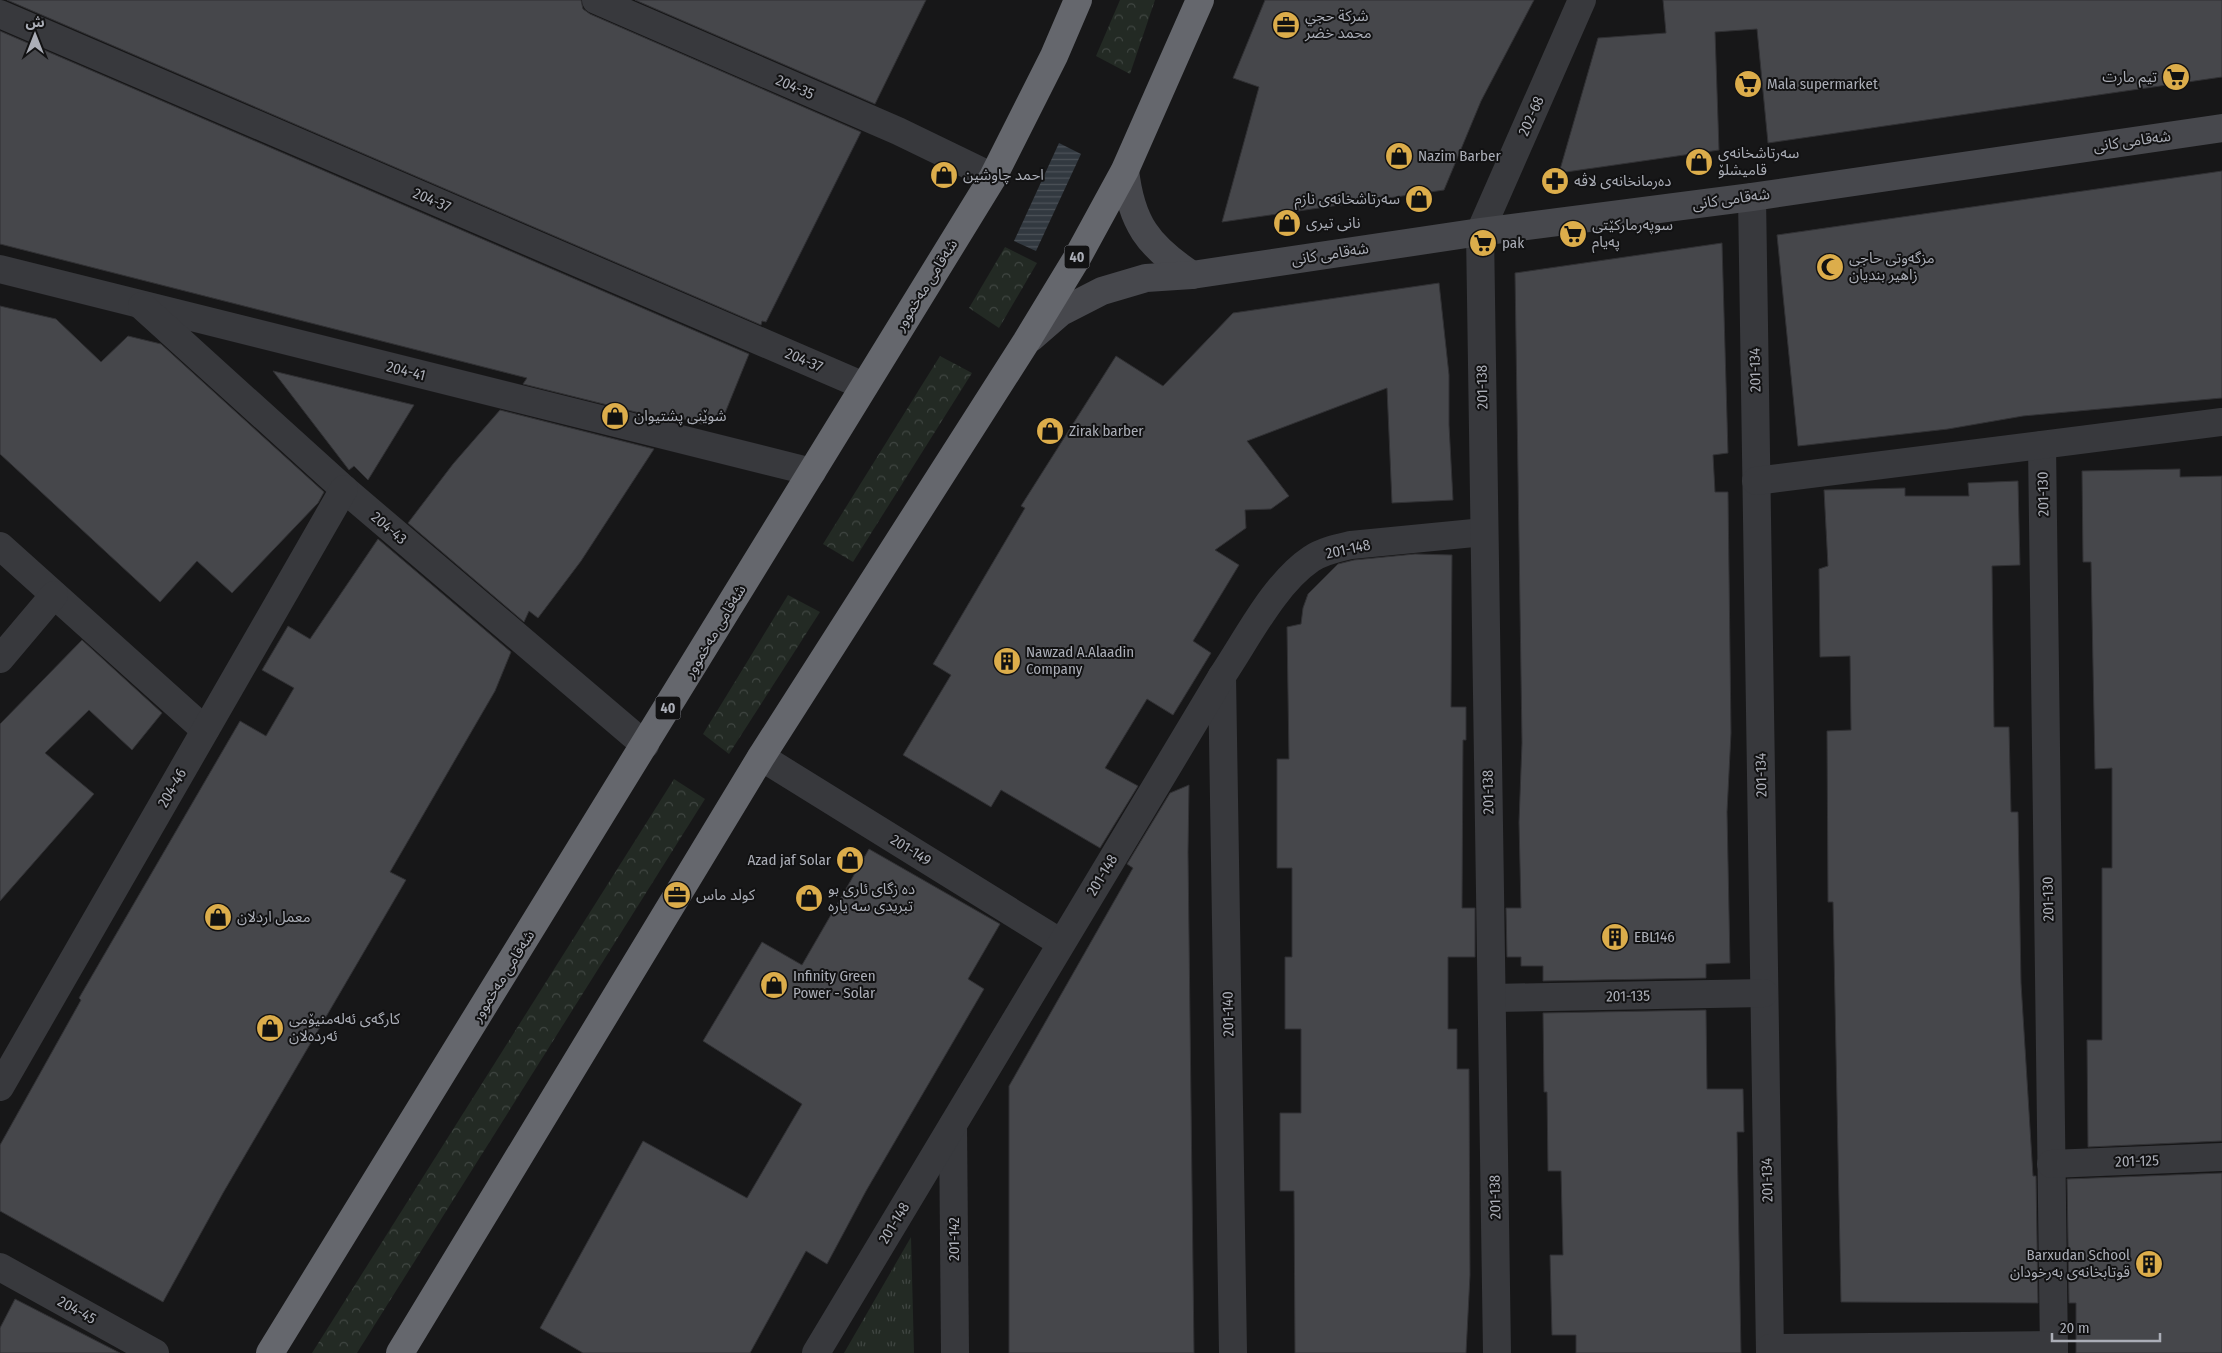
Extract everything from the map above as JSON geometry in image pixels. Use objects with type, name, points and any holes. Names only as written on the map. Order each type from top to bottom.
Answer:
[{"type":"highway","name":"شەقامی مەخموور","points":[[270,1353],[645,746],[993,177],[1054,56],[1078,0]]},
{"type":"highway","name":"40","points":[[401,1353],[761,757],[1026,342],[1077,258],[1125,170],[1200,0]]},
{"type":"street","name":"204-35","points":[[596,0],[898,132],[993,177]]},
{"type":"street","name":"202-68","points":[[1480,232],[1582,0]]},
{"type":"street","name":"204-37","points":[[0,14],[864,386]]},
{"type":"street","name":"شەقامی کانی","points":[[1026,342],[1061,312],[1102,291],[1146,278],[1192,275],[1480,232],[1752,197],[2222,128]]},
{"type":"street","points":[[1125,170],[1128,196],[1142,228],[1151,242],[1170,260],[1192,275]]},
{"type":"street","name":"201-134","points":[[1752,197],[1770,1350]]},
{"type":"street","name":"201-138","points":[[1480,232],[1498,1353]]},
{"type":"street","name":"204-41","points":[[0,269],[812,472]]},
{"type":"street","name":"204-43","points":[[139,304],[344,489],[645,746]]},
{"type":"street","points":[[1756,481],[2222,422]]},
{"type":"street","name":"201-130","points":[[2042,445],[2054,1349]]},
{"type":"street","name":"204-46","points":[[0,1087],[344,489]]},
{"type":"street","name":"201-148","points":[[816,1353],[1222,676],[1282,584],[1313,558],[1332,549],[1352,545],[1484,532]]},
{"type":"street","points":[[0,546],[205,730]]},
{"type":"street","points":[[0,659],[54,595]]},
{"type":"street","name":"201-140","points":[[1222,676],[1233,1353]]},
{"type":"street","name":"201-149","points":[[761,757],[1061,943]]},
{"type":"street","name":"201-135","points":[[1492,998],[1764,993]]},
{"type":"street","name":"201-142","points":[[953,1125],[955,1353]]},
{"type":"street","name":"201-125","points":[[2051,1164],[2222,1158]]},
{"type":"street","name":"204-45","points":[[0,1267],[155,1353]]},
{"type":"street","points":[[1770,1350],[2054,1349]]},
{"type":"green space","points":[[1120,0],[1155,0],[1130,74],[1096,56]]},
{"type":"green space","points":[[1005,247],[1037,263],[999,328],[969,308]]},
{"type":"green space","points":[[940,356],[972,373],[853,562],[823,544]]},
{"type":"green space","points":[[788,595],[820,612],[729,754],[703,734]]},
{"type":"green space","points":[[674,779],[705,799],[357,1353],[312,1353]]},
{"type":"green space","points":[[911,1237],[914,1353],[844,1353]]},
{"type":"shaded area","points":[[1059,143],[1081,154],[1036,251],[1014,241]]},
{"type":"building","points":[[7,0],[581,0],[583,9],[590,14],[861,132],[766,322],[762,321],[761,325]]},
{"type":"building","points":[[635,0],[926,0],[875,104]]},
{"type":"building","points":[[1265,0],[1534,0],[1481,101],[1444,190],[1222,222],[1259,87],[1233,78]]},
{"type":"building","points":[[1663,0],[2222,0],[2222,77],[1768,143],[1757,29],[1715,32],[1719,150],[1559,173],[1598,38],[1666,33]]},
{"type":"building","points":[[0,31],[749,354],[725,413],[705,425],[675,417],[672,421],[523,384],[527,378],[0,244]]},
{"type":"building","points":[[2222,171],[2222,398],[2023,416],[1948,429],[1798,446],[1777,235]]},
{"type":"building","points":[[1722,243],[1728,453],[1713,455],[1715,492],[1728,492],[1731,733],[1727,812],[1730,963],[1706,964],[1706,978],[1543,981],[1543,966],[1521,966],[1521,957],[1507,957],[1506,908],[1521,908],[1519,822],[1522,743],[1515,273]]},
{"type":"building","points":[[1439,283],[1449,375],[1449,425],[1453,500],[1392,503],[1387,388],[1247,441],[1289,496],[1271,509],[1245,510],[1246,528],[1215,550],[1239,565],[1193,641],[1211,653],[1173,715],[1147,699],[1105,768],[1138,786],[1100,848],[1001,790],[991,807],[903,755],[951,675],[933,664],[1025,508],[1021,506],[1116,356],[1163,386],[1233,313]]},
{"type":"building","points":[[0,306],[56,319],[101,362],[128,336],[161,344],[324,492],[318,503],[232,593],[197,561],[160,602],[0,454]]},
{"type":"building","points":[[273,371],[414,405],[368,480],[354,466],[349,470]]},
{"type":"building","points":[[500,410],[654,449],[581,561],[538,618],[529,611],[524,622],[408,523],[453,464]]},
{"type":"building","points":[[2180,469],[2180,477],[2222,476],[2222,1141],[2088,1147],[2087,1040],[2102,1040],[2102,868],[2112,868],[2112,768],[2095,769],[2091,562],[2083,562],[2082,471]]},
{"type":"building","points":[[2018,481],[2020,565],[1992,566],[1994,727],[2009,727],[2011,812],[2018,812],[2021,983],[2033,1176],[2036,1176],[2038,1303],[1841,1302],[1833,902],[1828,902],[1827,731],[1851,730],[1850,656],[1820,657],[1819,569],[1828,566],[1824,490],[1905,488],[1905,496],[1969,496],[1968,483]]},
{"type":"building","points":[[378,539],[511,652],[495,691],[390,872],[406,880],[223,1193],[163,1302],[0,1211],[0,1145],[81,1000],[79,998],[240,721],[266,736],[294,688],[262,670],[288,626],[310,639]]},
{"type":"building","points":[[1415,554],[1452,555],[1451,707],[1466,707],[1466,740],[1463,740],[1462,908],[1475,908],[1475,957],[1448,957],[1448,1029],[1457,1029],[1457,1069],[1469,1069],[1470,1275],[1466,1353],[1295,1353],[1294,1191],[1280,1191],[1280,1113],[1301,1113],[1301,1029],[1285,1029],[1285,957],[1292,957],[1292,868],[1277,868],[1277,759],[1289,759],[1287,627],[1301,624],[1303,608],[1308,594],[1338,564],[1354,560]]},
{"type":"building","points":[[82,640],[162,713],[132,750],[89,710],[45,753],[94,794],[0,901],[0,724]]},
{"type":"building","points":[[1189,785],[1188,852],[1194,1353],[1009,1353],[1009,1086],[1133,868],[1127,864],[1170,793]]},
{"type":"building","points":[[869,849],[1000,924],[968,979],[984,989],[866,1191],[827,1264],[806,1251],[750,1353],[583,1353],[540,1328],[643,1141],[747,1198],[802,1104],[703,1041],[762,942],[802,965]]},
{"type":"building","points":[[1706,1010],[1707,1089],[1743,1089],[1744,1132],[1737,1132],[1741,1353],[1576,1353],[1576,1335],[1552,1335],[1550,1255],[1563,1255],[1561,1171],[1548,1171],[1543,1013]]},
{"type":"building","name":"Barxudan School قوتابخانەی بەرخودان","points":[[2222,1173],[2222,1353],[2076,1353],[2076,1303],[2069,1303],[2067,1179]]},
{"type":"building","points":[[15,1299],[120,1353],[0,1353],[0,1328]]},
{"type":"place","name":"شركة حجي محمد خضر","points":[[1286,25]]},
{"type":"place","name":"تيم مارت","points":[[2176,77]]},
{"type":"place","name":"Mala supermarket","points":[[1748,84]]},
{"type":"place","name":"Nazim Barber","points":[[1399,156]]},
{"type":"place","name":"سەرتاشخانەی قامیشلۆ","points":[[1699,162]]},
{"type":"place","name":"احمد چاوشين","points":[[944,175]]},
{"type":"place","name":"دەرمانخانەی لاڤە","points":[[1555,181]]},
{"type":"place","name":"سەرتاشخانەی نازم","points":[[1419,199]]},
{"type":"place","name":"نانی تیری","points":[[1287,223]]},
{"type":"place","name":"سوپەرماركێتی پەیام","points":[[1573,234]]},
{"type":"place","name":"pak","points":[[1483,243]]},
{"type":"place","name":"مزگەوتی حاجی زاهیر بندیان","points":[[1830,267]]},
{"type":"place","name":"شوێنی پشتیوان","points":[[615,416]]},
{"type":"place","name":"Zirak barber","points":[[1050,431]]},
{"type":"place","name":"Nawzad A.Alaadin Company","points":[[1007,661]]},
{"type":"place","name":"Azad jaf Solar","points":[[850,860]]},
{"type":"place","name":"كولد ماس","points":[[677,895]]},
{"type":"place","name":"ده زگاى ئاری بو تبریدی سە یارە","points":[[809,898]]},
{"type":"place","name":"معمل اردلان","points":[[218,917]]},
{"type":"place","name":"EBL146","points":[[1615,937]]},
{"type":"place","name":"Infinity Green Power - Solar","points":[[774,985]]},
{"type":"place","name":"کارگەی ئەلەمنیۆمی ئەردەلان","points":[[270,1028]]},
{"type":"place","name":"Barxudan School قوتابخانەی بەرخودان","points":[[2149,1264]]}]
